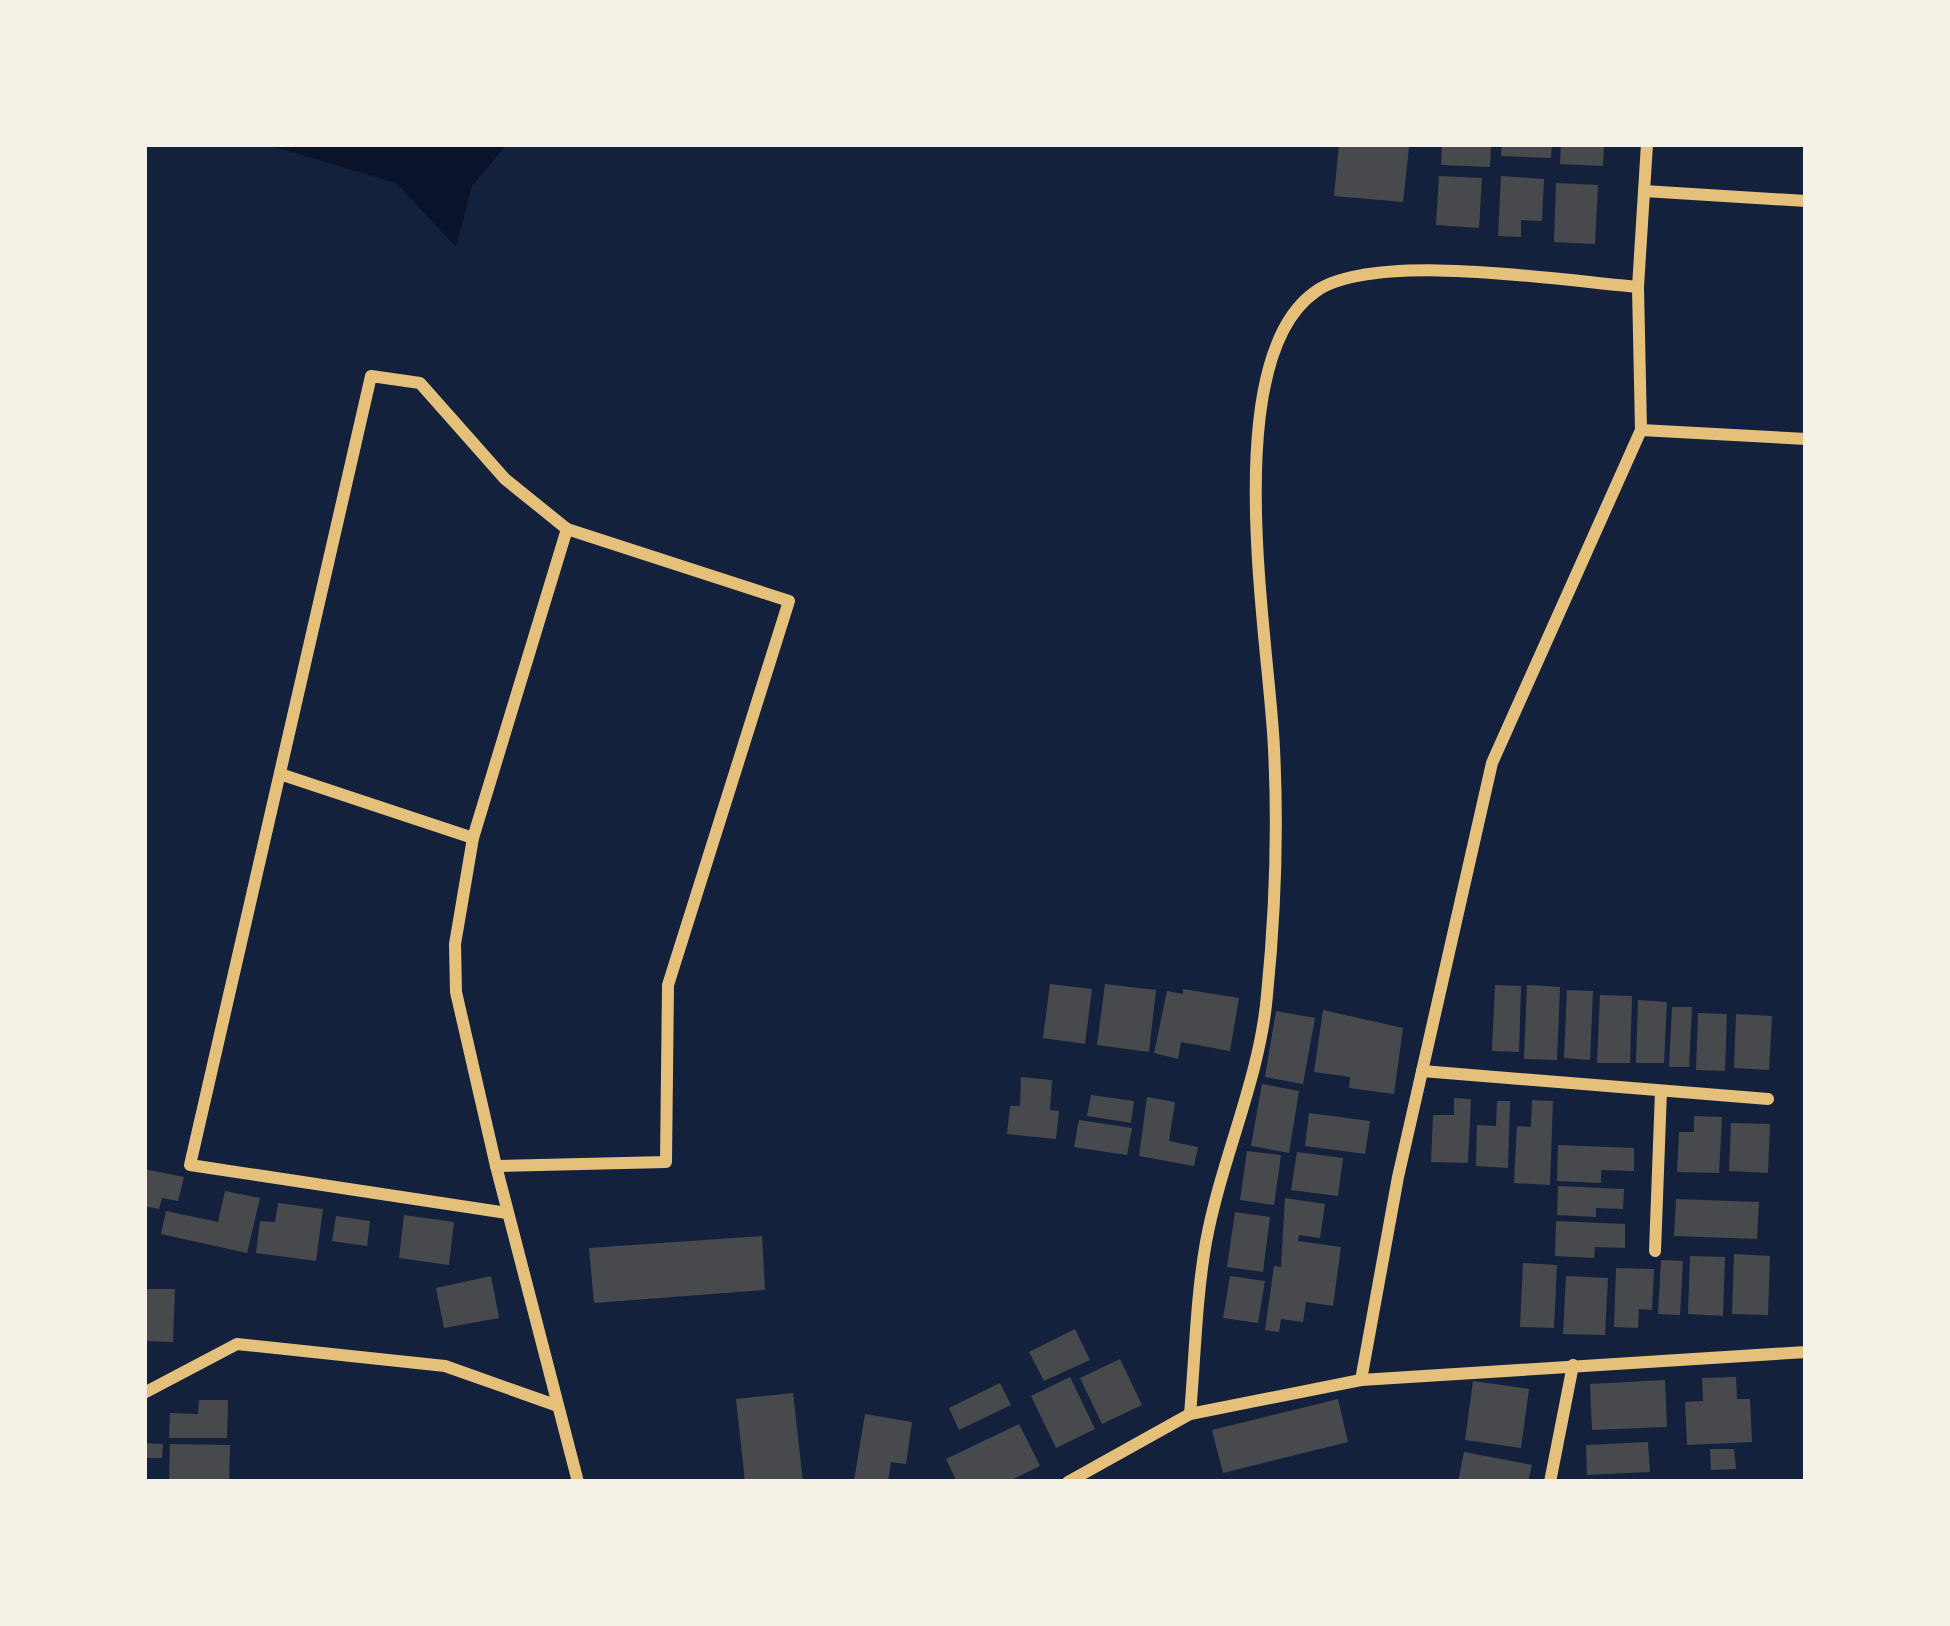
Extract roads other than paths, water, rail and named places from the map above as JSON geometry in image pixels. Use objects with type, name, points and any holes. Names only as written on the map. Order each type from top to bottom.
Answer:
[{"type":"street","points":[[1361,1380],[1422,1071],[1492,763],[1641,430],[1638,287],[1647,144]]},
{"type":"street","points":[[1644,191],[1806,201]]},
{"type":"street","points":[[1190,1414],[1206,1244],[1267,999],[1274,749],[1254,568],[1256,464],[1274,355],[1302,305],[1314,292],[1342,279],[1408,269],[1638,287]]},
{"type":"street","points":[[496,1166],[666,1162],[668,985],[789,601],[567,530],[506,479],[420,383],[371,376],[190,1165],[507,1213]]},
{"type":"street","points":[[1641,430],[1806,440]]},
{"type":"street","points":[[567,530],[472,838],[455,944],[456,992],[507,1213],[578,1482]]},
{"type":"street","points":[[280,774],[472,838]]},
{"type":"street","points":[[1422,1071],[1768,1099]]},
{"type":"street","points":[[1655,1250],[1661,1091]]},
{"type":"street","points":[[144,1393],[237,1344],[445,1366],[558,1406]]},
{"type":"street","points":[[1068,1482],[1095,1475],[1190,1414],[1361,1380],[1806,1352]]},
{"type":"street","points":[[1550,1482],[1573,1365]]},
{"type":"water","points":[[265,144],[507,144],[472,186],[456,247],[396,183]]}]
